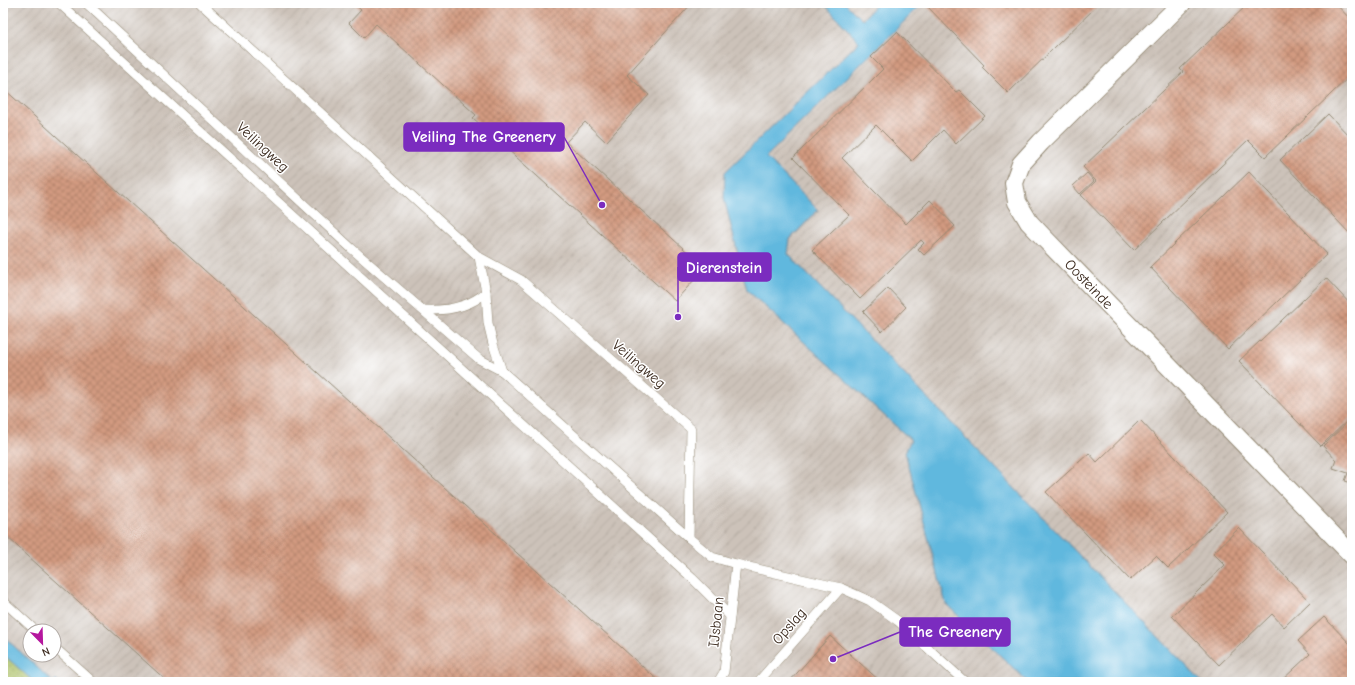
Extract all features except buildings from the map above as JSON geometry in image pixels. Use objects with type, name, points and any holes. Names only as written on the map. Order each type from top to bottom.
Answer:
[{"type":"street","name":"Oosteinde","points":[[1182,3],[1041,142],[1021,164],[1014,183],[1017,202],[1029,222],[1042,236],[1352,555]]},
{"type":"lane","points":[[59,3],[692,578],[730,616]]},
{"type":"lane","name":"Veilingweg","points":[[86,3],[351,248],[479,359],[502,371],[712,557],[736,564],[842,588],[870,602],[898,621],[965,682]]},
{"type":"lane","name":"Veilingweg","points":[[200,3],[479,257],[521,280],[692,429],[689,538]]},
{"type":"lane","name":"Veilingweg","points":[[479,257],[486,292],[488,323],[492,344],[502,371]]},
{"type":"lane","points":[[423,310],[437,311],[470,303],[478,299],[486,292]]},
{"type":"lane","name":"IJsbaan","points":[[718,682],[724,672],[736,564]]},
{"type":"lane","name":"Opslag","points":[[758,682],[842,588]]},
{"type":"lane","points":[[3,602],[27,623]]},
{"type":"lane","points":[[62,654],[93,682]]},
{"type":"shaded area","points":[[3,3],[1352,3],[1352,682],[3,682]]},
{"type":"green space","points":[[3,654],[34,682],[5,682],[3,680]]},
{"type":"water","points":[[823,3],[845,3],[862,20],[878,3],[923,3],[766,157],[818,210],[790,239],[788,254],[1202,682],[1028,682],[946,604],[905,452],[911,440],[747,290],[724,198],[725,172],[859,42]]},
{"type":"water","points":[[3,636],[22,653],[22,663],[32,663],[53,682],[34,682],[3,654]]},
{"type":"place","name":"Veiling The Greenery","points":[[602,205]]},
{"type":"place","name":"Dierenstein","points":[[678,317]]},
{"type":"place","name":"The Greenery","points":[[833,659]]}]
